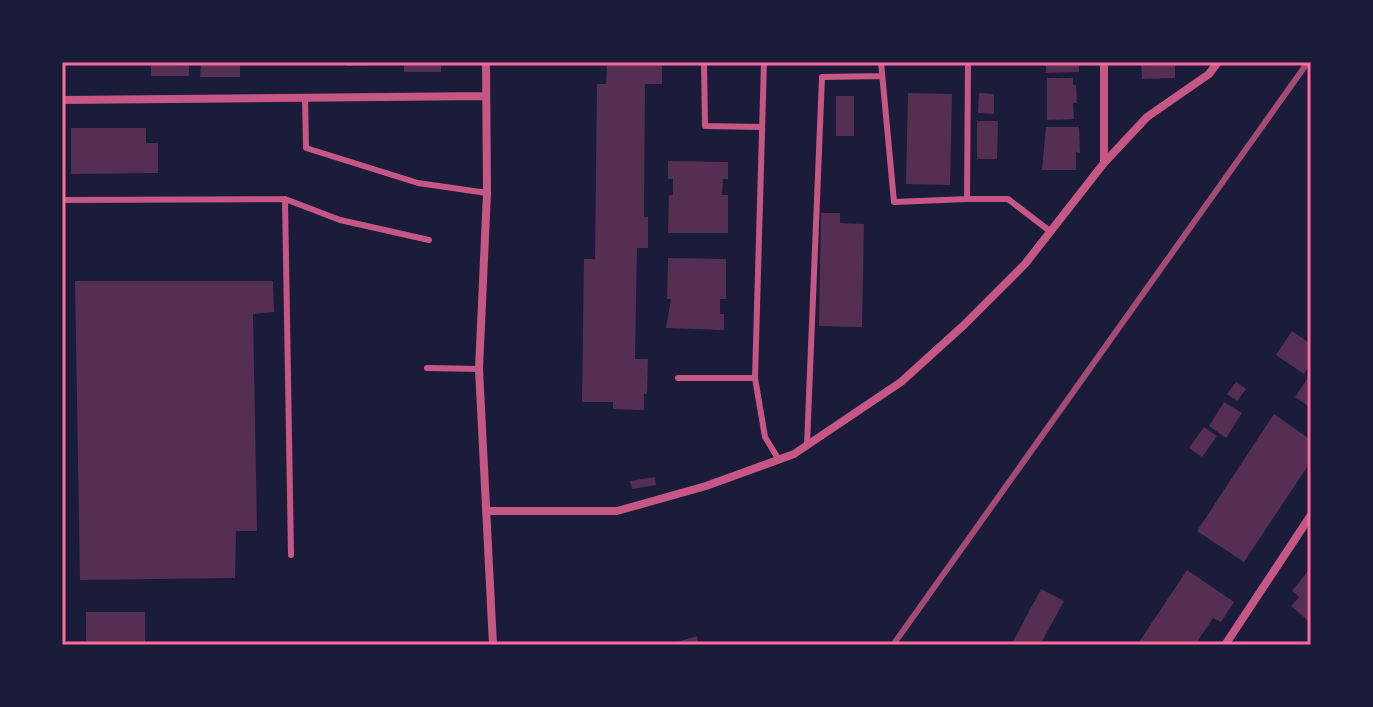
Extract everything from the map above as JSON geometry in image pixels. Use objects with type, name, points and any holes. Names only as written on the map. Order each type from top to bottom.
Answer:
[{"type":"street","points":[[486,62],[487,193],[479,369],[493,645]]},
{"type":"street","points":[[1104,62],[1104,163]]},
{"type":"street","points":[[486,511],[617,511],[706,486],[779,460],[807,445],[901,382],[964,325],[1025,264],[1104,163],[1147,117],[1209,74],[1218,62]]},
{"type":"street","points":[[62,100],[486,96]]},
{"type":"street","points":[[1225,645],[1311,515]]},
{"type":"lane","points":[[704,62],[705,126],[762,127]]},
{"type":"lane","points":[[764,62],[755,378],[765,437],[779,460]]},
{"type":"lane","points":[[881,62],[894,202],[1008,199],[1051,232]]},
{"type":"lane","points":[[967,199],[968,62]]},
{"type":"lane","points":[[807,445],[822,77],[882,76]]},
{"type":"lane","points":[[305,97],[306,148],[418,183],[487,193]]},
{"type":"lane","points":[[62,200],[285,199],[340,220],[429,240]]},
{"type":"lane","points":[[285,199],[291,555]]},
{"type":"lane","points":[[427,368],[479,369]]},
{"type":"lane","points":[[678,378],[755,378]]},
{"type":"building","points":[[151,62],[189,62],[189,76],[151,76]]},
{"type":"building","points":[[237,62],[240,64],[240,77],[200,77],[201,64]]},
{"type":"building","points":[[347,62],[371,62],[371,65],[347,66]]},
{"type":"building","points":[[404,62],[441,62],[441,72],[404,72]]},
{"type":"building","points":[[607,62],[662,62],[662,84],[645,84],[644,217],[648,217],[648,248],[637,248],[635,359],[648,359],[644,410],[613,409],[613,402],[582,402],[584,259],[595,259],[597,84],[606,84]]},
{"type":"building","points":[[1046,62],[1079,62],[1079,72],[1046,73]]},
{"type":"building","points":[[1141,62],[1175,62],[1175,78],[1142,79]]},
{"type":"building","points":[[1047,78],[1073,78],[1077,103],[1073,103],[1074,119],[1047,120]]},
{"type":"building","points":[[908,93],[952,94],[950,185],[906,184]]},
{"type":"building","points":[[979,93],[994,94],[994,114],[978,113]]},
{"type":"building","points":[[836,96],[854,96],[854,136],[836,136]]},
{"type":"building","points":[[977,121],[998,121],[997,159],[977,159]]},
{"type":"building","points":[[1046,127],[1079,127],[1080,153],[1076,152],[1076,170],[1042,170]]},
{"type":"building","points":[[71,128],[146,128],[146,143],[158,143],[158,173],[71,174]]},
{"type":"building","points":[[668,161],[728,162],[728,179],[723,179],[722,195],[728,195],[728,233],[668,233],[669,195],[673,195],[673,179],[668,179]]},
{"type":"building","points":[[821,213],[840,213],[840,223],[864,224],[862,327],[819,326]]},
{"type":"building","points":[[668,258],[726,259],[726,299],[720,299],[724,330],[666,328],[671,299],[667,299]]},
{"type":"building","points":[[75,281],[273,281],[274,312],[253,314],[257,531],[236,531],[235,578],[80,580]]},
{"type":"building","points":[[1292,331],[1311,344],[1311,363],[1304,374],[1276,355]]},
{"type":"building","points":[[1311,373],[1311,408],[1295,397]]},
{"type":"building","points":[[1236,382],[1246,389],[1237,401],[1227,394]]},
{"type":"building","points":[[1224,402],[1242,413],[1226,438],[1209,426]]},
{"type":"building","points":[[1274,414],[1311,440],[1311,461],[1244,562],[1197,531]]},
{"type":"building","points":[[1204,427],[1217,436],[1202,457],[1189,448]]},
{"type":"building","points":[[655,477],[656,485],[632,489],[630,481]]},
{"type":"building","points":[[1187,570],[1234,602],[1221,622],[1213,618],[1195,645],[1137,645]]},
{"type":"building","points":[[1308,571],[1311,574],[1311,623],[1291,606],[1299,597],[1292,591]]},
{"type":"building","points":[[1041,589],[1064,601],[1040,645],[1011,645]]},
{"type":"building","points":[[86,612],[145,612],[145,645],[86,645]]},
{"type":"building","points":[[697,636],[699,645],[670,645],[670,644]]},
{"type":"railway","points":[[893,645],[1308,62]]}]
